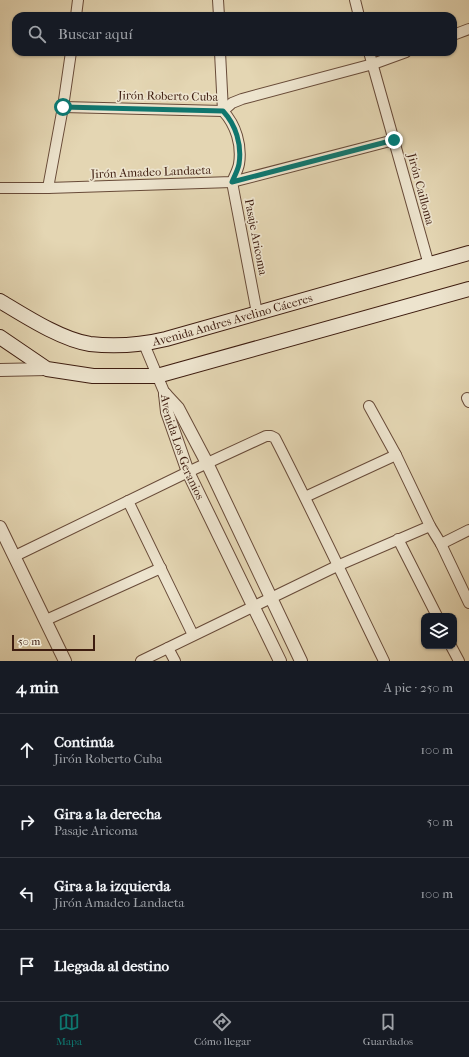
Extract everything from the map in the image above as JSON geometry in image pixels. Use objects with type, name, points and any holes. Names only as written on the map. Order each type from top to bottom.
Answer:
[{"type":"main road","name":"Avenida Andres Avelino Cáceres","points":[[0,301],[29,318],[65,336],[89,344],[144,344],[257,314],[469,253]]},
{"type":"main road","points":[[0,337],[47,369],[93,376],[157,376],[469,289]]},
{"type":"street","points":[[76,12],[78,0]]},
{"type":"street","points":[[218,0],[219,12]]},
{"type":"street","points":[[355,0],[358,12]]},
{"type":"street","points":[[457,34],[469,29]]},
{"type":"street","points":[[48,188],[63,107],[70,56]]},
{"type":"street","points":[[220,56],[223,111],[235,129],[240,151],[239,166],[232,182]]},
{"type":"street","name":"Jirón Cailloma","points":[[370,56],[429,265]]},
{"type":"street","name":"Jirón Roberto Cuba","points":[[63,107],[223,111],[232,103],[242,99],[373,64],[395,56]]},
{"type":"street","name":"Jirón Amadeo Landaeta","points":[[0,188],[48,188],[232,182],[394,140]]},
{"type":"street","name":"Pasaje Aricoma","points":[[232,182],[257,314]]},
{"type":"street","points":[[144,344],[164,394]]},
{"type":"street","points":[[0,370],[47,369]]},
{"type":"street","name":"Avenida Los Geranios","points":[[164,394],[178,408],[207,463],[301,661]]},
{"type":"street","name":"Avenida Los Geranios","points":[[164,394],[167,412],[188,472],[280,661]]},
{"type":"street","points":[[369,406],[396,455],[469,603]]},
{"type":"street","points":[[15,556],[207,463],[266,436],[271,436],[275,438],[305,497],[384,661]]},
{"type":"street","points":[[305,497],[396,455]]},
{"type":"street","points":[[128,501],[194,635]]},
{"type":"street","points":[[141,661],[337,566],[430,526]]},
{"type":"street","points":[[0,527],[66,661]]},
{"type":"street","points":[[440,544],[469,530]]},
{"type":"street","points":[[398,539],[435,613]]},
{"type":"street","points":[[46,620],[161,568]]},
{"type":"street","points":[[168,648],[175,661]]},
{"type":"street","points":[[453,649],[459,661]]},
{"type":"route","points":[[63,107],[223,111],[235,129],[240,151],[239,166],[232,182],[394,140]]}]
